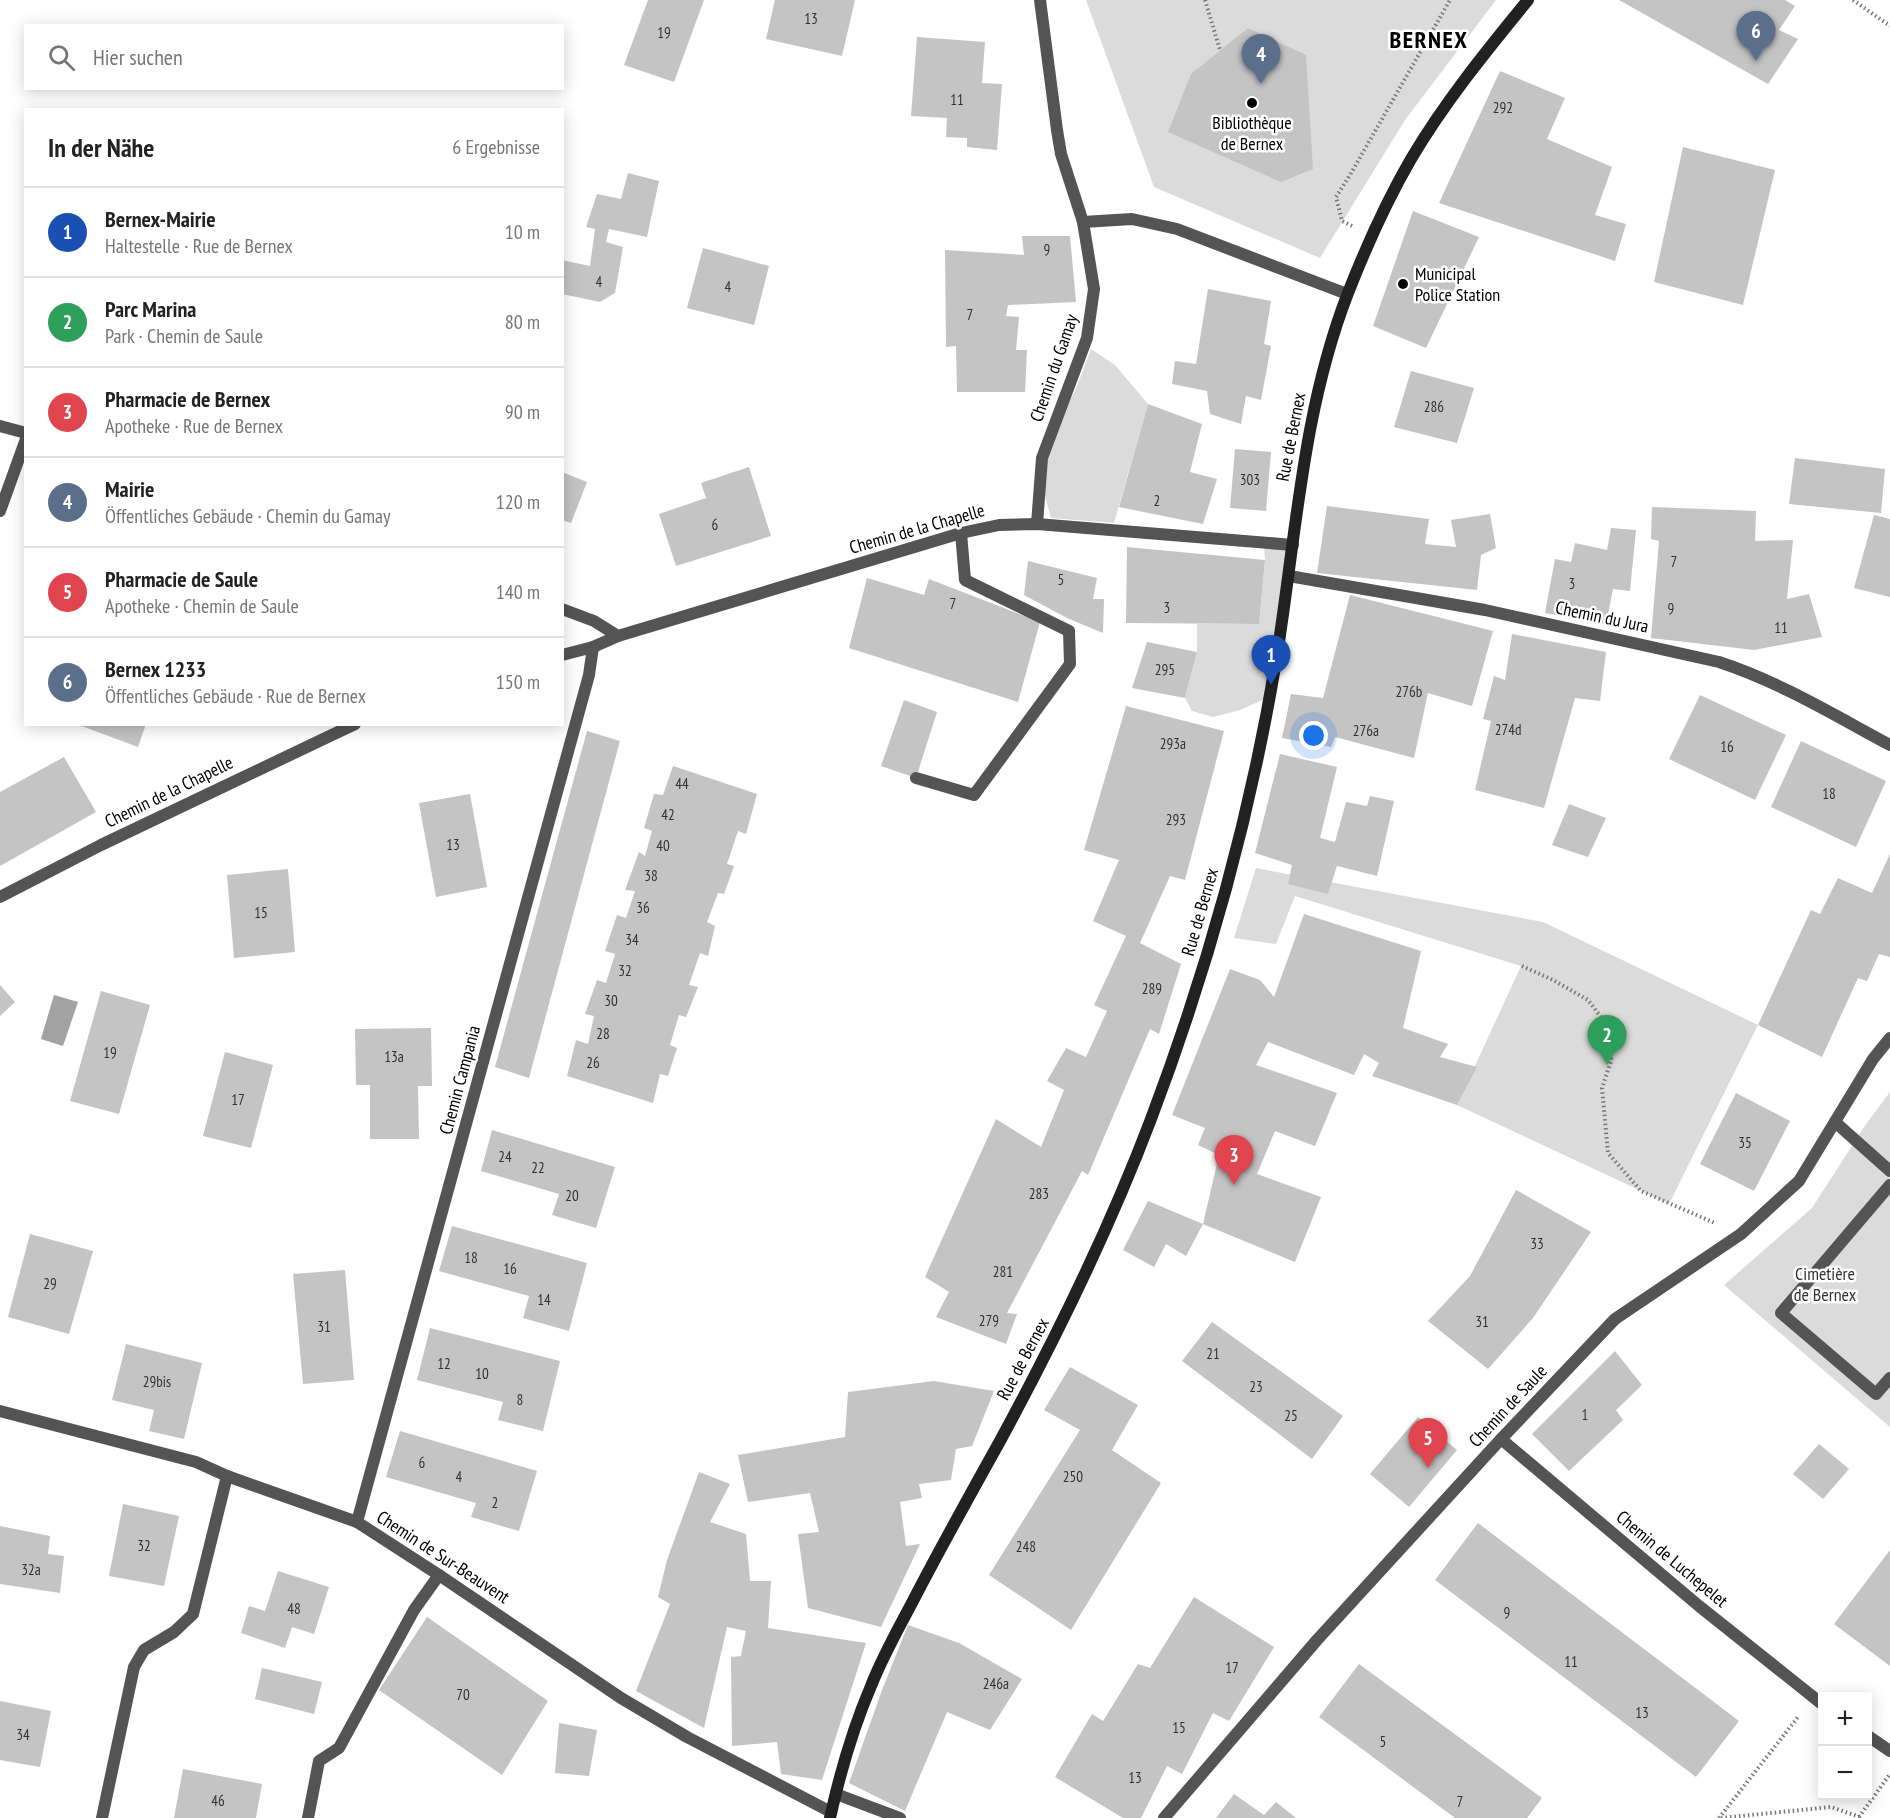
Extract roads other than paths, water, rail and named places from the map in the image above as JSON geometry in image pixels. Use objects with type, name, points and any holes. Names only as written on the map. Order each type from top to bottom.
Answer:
[{"type":"street","name":"Chemin du Gamay","points":[[1037,524],[1042,459],[1087,338],[1094,289],[1083,222],[1060,146],[1040,0]]},
{"type":"street","name":"Rue de Bernex","points":[[831,1815],[848,1751],[866,1697],[885,1653],[1061,1326],[1105,1230],[1150,1120],[1194,997],[1229,876],[1260,742],[1289,576],[1299,488],[1312,417],[1330,347],[1347,294],[1372,235],[1413,155],[1470,72],[1528,0]]},
{"type":"street","points":[[1083,222],[1132,219],[1154,222],[1347,294]]},
{"type":"street","points":[[0,426],[24,432]]},
{"type":"street","points":[[0,511],[24,445]]},
{"type":"street","name":"Chemin de la Chapelle","points":[[564,654],[618,636],[961,533],[999,525],[1037,524],[1293,545]]},
{"type":"street","points":[[916,778],[974,795],[1070,664],[1069,631],[965,580],[961,533]]},
{"type":"street","name":"Chemin du Jura","points":[[1289,576],[1485,610],[1719,662],[1752,673],[1784,688],[1890,745]]},
{"type":"street","points":[[564,610],[594,621],[618,636]]},
{"type":"street","name":"Chemin Campania","points":[[357,1522],[585,686],[593,646]]},
{"type":"street","name":"Chemin de la Chapelle","points":[[0,897],[101,845],[351,726]]},
{"type":"street","name":"Chemin de Saule","points":[[1164,1818],[1317,1640],[1501,1439],[1615,1319],[1741,1234],[1799,1181],[1873,1059],[1890,1038]]},
{"type":"street","points":[[1835,1122],[1890,1171]]},
{"type":"street","points":[[1890,1185],[1780,1313],[1876,1394],[1890,1378]]},
{"type":"street","name":"Chemin de Sur-Beauvent","points":[[0,1411],[196,1462],[227,1476],[357,1522],[621,1698],[687,1737],[831,1815]]},
{"type":"street","name":"Chemin de Luchepelet","points":[[1501,1439],[1699,1606],[1818,1701]]},
{"type":"street","points":[[102,1818],[134,1667],[144,1650],[174,1632],[193,1614],[227,1476]]},
{"type":"street","points":[[308,1818],[319,1761],[339,1748],[414,1610],[439,1575]]},
{"type":"street","points":[[1872,1739],[1890,1751]]},
{"type":"street","points":[[836,1794],[900,1818]]},
{"type":"place","name":"Bernex 1233","points":[[1756,61]]},
{"type":"place","name":"Mairie","points":[[1261,84]]},
{"type":"place","name":"Bibliothèque de Bernex","points":[[1252,103]]},
{"type":"place","name":"Municipal Police Station","points":[[1403,284]]},
{"type":"place","name":"Bernex-Mairie","points":[[1271,685]]},
{"type":"place","name":"Parc Marina","points":[[1607,1065]]},
{"type":"place","name":"Pharmacie de Bernex","points":[[1234,1185]]},
{"type":"place","name":"Pharmacie de Saule","points":[[1428,1468]]},
{"type":"district","name":"BERNEX","points":[[1429,40]]},
{"type":"park label","name":"Cimetière de Bernex","points":[[1825,1284]]}]
